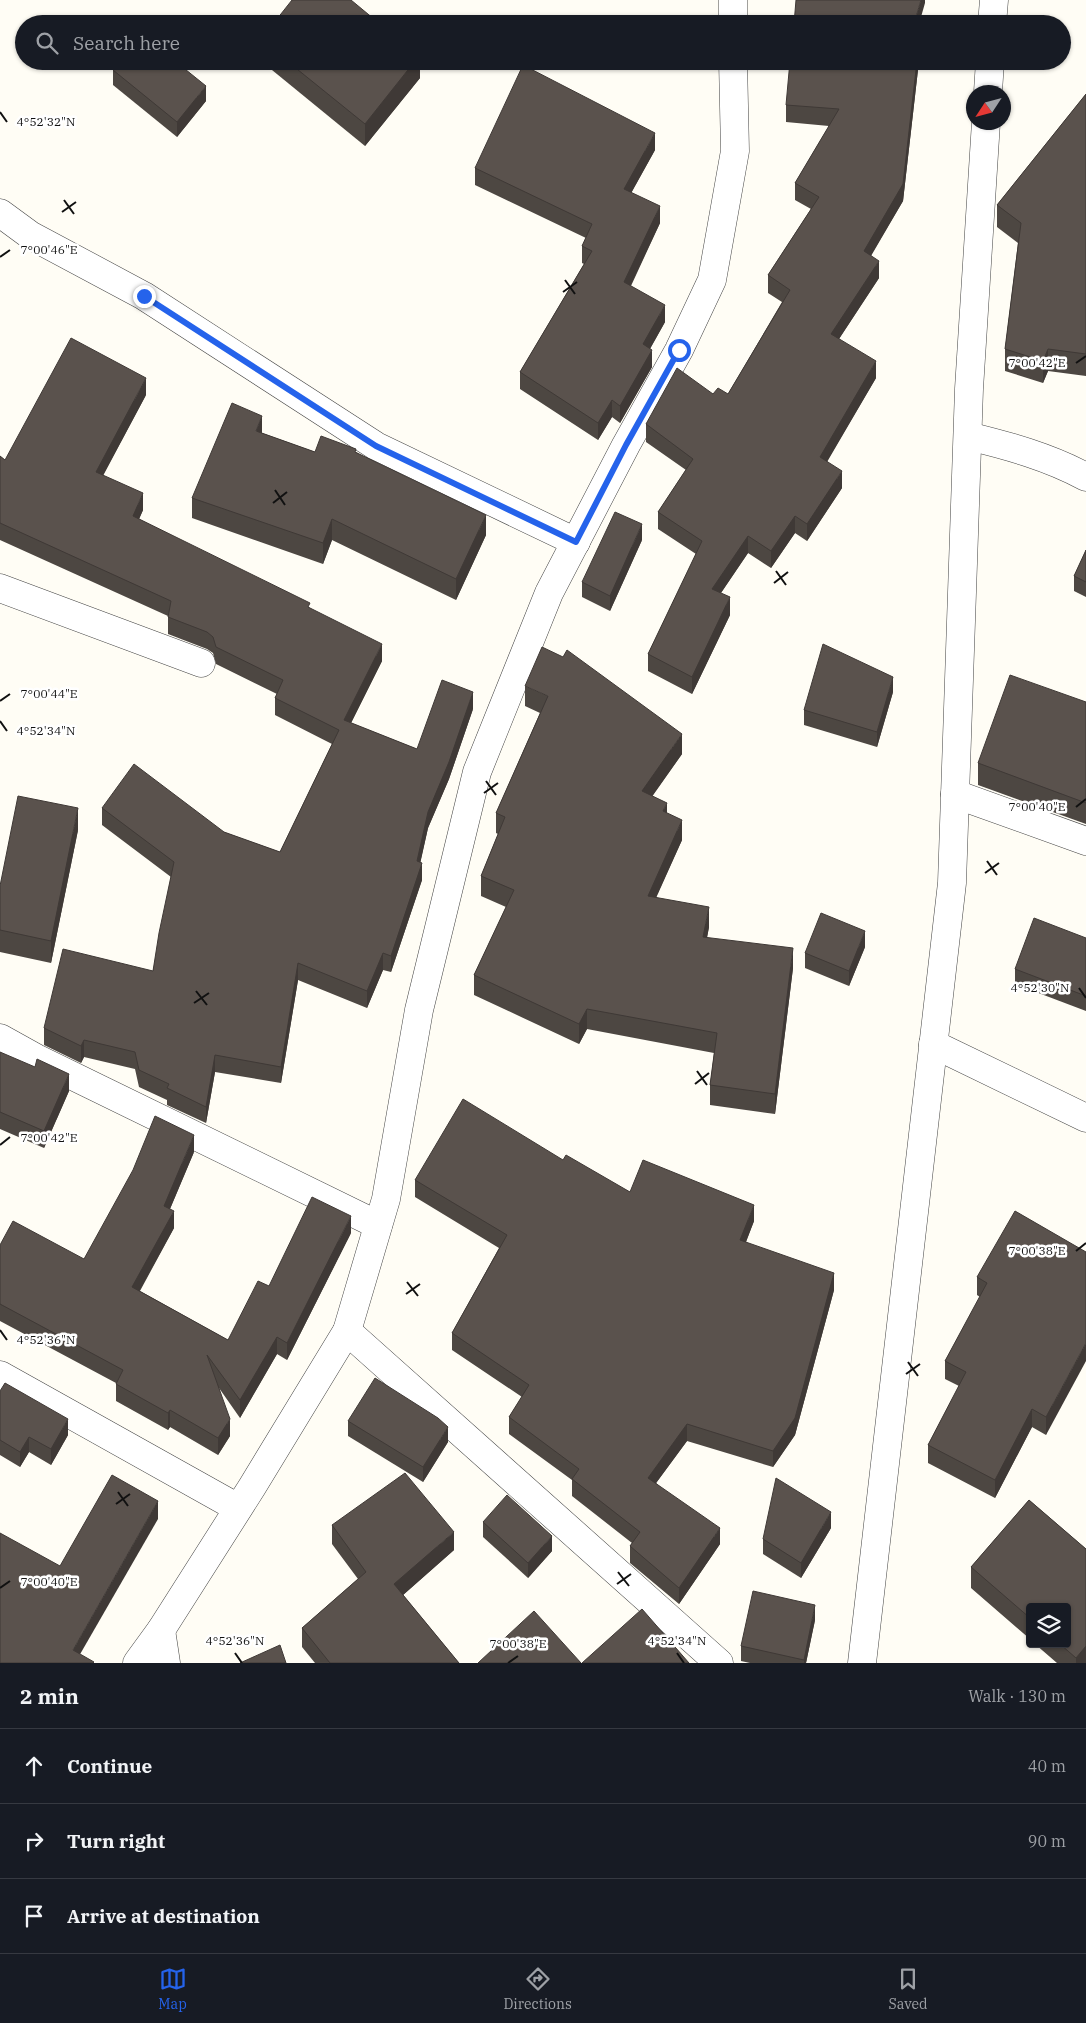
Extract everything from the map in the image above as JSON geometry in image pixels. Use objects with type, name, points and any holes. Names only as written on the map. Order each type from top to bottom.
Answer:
[{"type":"street","points":[[733,0],[733,15]]},
{"type":"street","points":[[993,15],[994,0]]},
{"type":"street","points":[[137,1663],[161,1630],[348,1330],[386,1200],[419,1010],[477,772],[548,593],[626,445],[679,350],[712,280],[735,152],[733,70]]},
{"type":"street","points":[[988,85],[989,70]]},
{"type":"street","points":[[862,1663],[952,882],[969,390],[985,130]]},
{"type":"street","points":[[0,213],[30,235],[144,296],[376,446],[576,542]]},
{"type":"street","points":[[968,436],[1017,448],[1086,477]]},
{"type":"street","points":[[0,588],[200,662]]},
{"type":"street","points":[[955,794],[1086,841]]},
{"type":"street","points":[[0,1038],[36,1058],[378,1225]]},
{"type":"street","points":[[933,1044],[1086,1118]]},
{"type":"street","points":[[348,1330],[719,1663]]},
{"type":"street","points":[[0,1375],[238,1508]]},
{"type":"street","points":[[161,1630],[166,1663]]},
{"type":"building","points":[[292,0],[351,0],[369,15],[280,15]]},
{"type":"building","points":[[796,0],[921,0],[917,15],[795,15]]},
{"type":"building","points":[[113,70],[186,70],[206,86],[177,122]]},
{"type":"building","points":[[298,70],[408,70],[365,124]]},
{"type":"building","points":[[521,70],[533,70],[655,133],[624,189],[660,206],[624,282],[665,305],[643,344],[652,350],[620,406],[612,400],[598,423],[520,372],[592,251],[582,246],[592,224],[475,168]]},
{"type":"building","points":[[789,70],[916,70],[903,184],[864,251],[879,261],[831,334],[876,361],[820,457],[842,471],[807,524],[795,516],[771,551],[748,536],[712,589],[730,597],[692,677],[648,654],[702,541],[658,512],[693,459],[646,424],[677,368],[713,394],[718,388],[728,394],[790,290],[768,275],[819,197],[795,183],[839,109],[786,105]]},
{"type":"building","points":[[1086,94],[1086,354],[1048,349],[1043,361],[1005,349],[1021,223],[997,205]]},
{"type":"building","points":[[71,338],[146,378],[96,472],[143,493],[133,516],[310,603],[308,607],[382,644],[344,720],[417,749],[442,680],[473,692],[449,762],[428,812],[417,861],[422,863],[391,956],[383,953],[367,991],[298,963],[281,1067],[215,1055],[206,1107],[167,1088],[169,1084],[139,1070],[135,1052],[84,1040],[81,1046],[44,1028],[63,949],[153,971],[174,862],[102,808],[134,764],[224,832],[280,852],[339,730],[275,698],[283,680],[216,647],[213,637],[207,632],[168,617],[171,601],[0,523],[0,456],[5,460]]},
{"type":"building","points":[[232,403],[262,416],[256,431],[315,452],[321,436],[356,449],[355,452],[486,515],[456,579],[332,519],[323,543],[192,498]]},
{"type":"building","points":[[615,512],[642,524],[610,596],[582,582]]},
{"type":"building","points":[[1086,550],[1086,582],[1074,576]]},
{"type":"building","points":[[823,644],[893,677],[877,732],[804,710]]},
{"type":"building","points":[[542,647],[563,657],[567,650],[682,734],[642,791],[667,803],[663,811],[682,820],[648,896],[709,907],[703,937],[793,948],[775,1094],[710,1085],[717,1033],[587,1009],[579,1024],[474,975],[514,890],[481,876],[505,817],[496,813],[548,696],[525,686]]},
{"type":"building","points":[[1010,675],[1086,702],[1086,803],[978,763]]},
{"type":"building","points":[[18,796],[78,808],[51,941],[0,930],[0,886]]},
{"type":"building","points":[[821,913],[865,931],[849,971],[805,953]]},
{"type":"building","points":[[1034,918],[1086,938],[1086,996],[1015,969]]},
{"type":"building","points":[[0,1052],[35,1067],[37,1059],[69,1074],[44,1131],[0,1112]]},
{"type":"building","points":[[463,1099],[563,1160],[566,1155],[630,1192],[643,1160],[754,1205],[740,1240],[834,1273],[795,1418],[773,1451],[687,1424],[648,1478],[720,1528],[679,1588],[630,1546],[640,1532],[572,1479],[579,1469],[509,1417],[529,1385],[452,1333],[507,1235],[415,1180]]},
{"type":"building","points":[[155,1116],[194,1135],[164,1206],[174,1211],[132,1287],[228,1340],[258,1281],[269,1286],[312,1197],[351,1216],[287,1343],[277,1337],[240,1400],[207,1355],[230,1419],[218,1438],[170,1410],[168,1413],[116,1384],[123,1370],[0,1304],[0,1245],[13,1221],[84,1259],[133,1170]]},
{"type":"building","points":[[1015,1211],[1086,1252],[1086,1343],[1046,1417],[1032,1409],[995,1480],[928,1445],[966,1372],[945,1361],[987,1283],[977,1277]]},
{"type":"building","points":[[375,1378],[438,1418],[448,1427],[423,1467],[348,1421]]},
{"type":"building","points":[[5,1383],[68,1419],[51,1449],[29,1437],[20,1452],[0,1440],[0,1391]]},
{"type":"building","points":[[405,1473],[454,1532],[394,1584],[459,1663],[330,1663],[302,1628],[366,1572],[332,1525]]},
{"type":"building","points":[[112,1475],[158,1501],[73,1650],[94,1662],[0,1663],[0,1533],[60,1566]]},
{"type":"building","points":[[776,1478],[831,1512],[801,1563],[763,1539]]},
{"type":"building","points":[[507,1495],[552,1536],[528,1563],[483,1522]]},
{"type":"building","points":[[1029,1500],[1086,1549],[1086,1646],[1076,1658],[1065,1648],[1071,1648],[1071,1603],[1026,1603],[1026,1615],[971,1567]]},
{"type":"building","points":[[753,1591],[815,1605],[804,1660],[741,1646]]},
{"type":"building","points":[[642,1609],[689,1663],[582,1663]]},
{"type":"building","points":[[534,1611],[581,1663],[478,1663]]},
{"type":"building","points":[[280,1645],[286,1663],[240,1663]]},
{"type":"route","points":[[144,296],[376,446],[576,542],[626,445],[679,350]]}]
